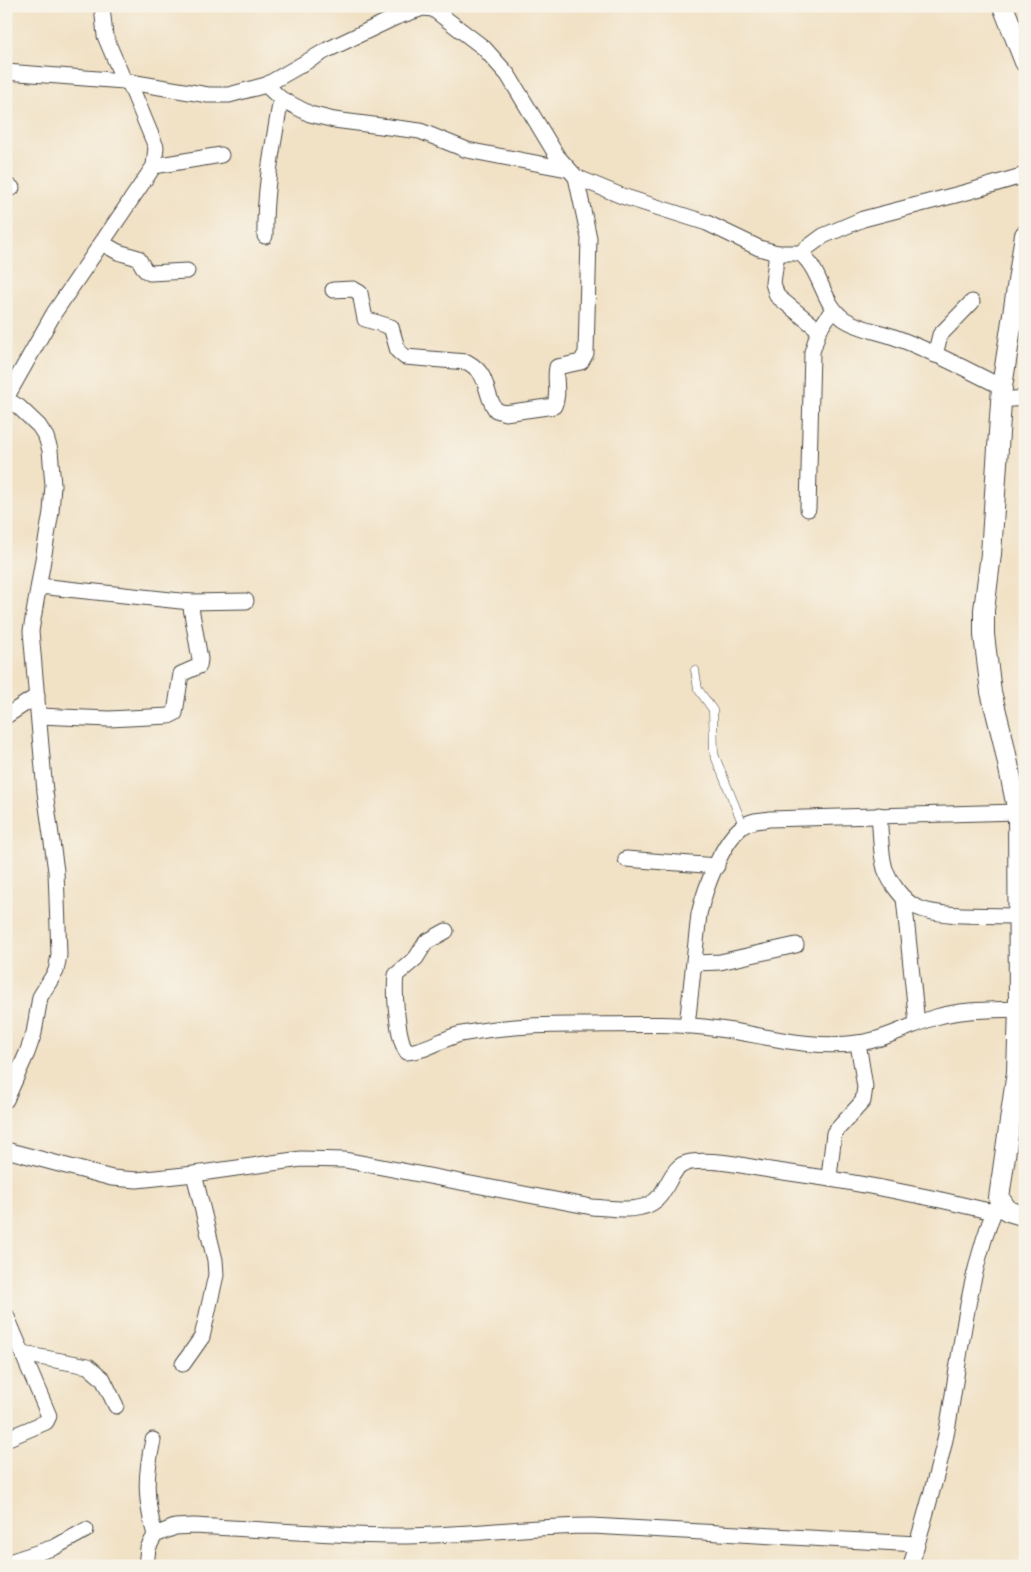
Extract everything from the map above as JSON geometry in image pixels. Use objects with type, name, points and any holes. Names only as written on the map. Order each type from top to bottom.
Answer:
[{"type":"street","points":[[6,1100],[12,1069],[34,1033],[40,997],[56,971],[59,955],[56,871],[45,792],[31,631],[51,512],[53,485],[50,450],[39,426],[20,407],[6,399],[54,313],[154,166],[156,147],[105,36],[102,6]]},
{"type":"street","points":[[1003,6],[1025,62]]},
{"type":"street","points":[[6,72],[126,82],[208,95],[229,95],[266,85],[328,50],[394,18],[423,8],[438,9],[484,48],[508,75],[557,156],[572,173],[589,238],[586,353],[580,362],[557,367],[557,400],[554,406],[505,413],[496,410],[485,380],[476,367],[467,362],[405,357],[398,351],[391,327],[366,319],[360,293],[353,289],[333,290]]},
{"type":"street","points":[[266,85],[281,99],[310,114],[334,120],[420,131],[467,150],[572,173],[622,196],[707,223],[759,248],[777,253],[800,253],[823,236],[863,219],[1025,175]]},
{"type":"street","points":[[265,236],[267,183],[281,99]]},
{"type":"street","points":[[154,166],[181,160],[221,155]]},
{"type":"street","points":[[911,1566],[946,1432],[976,1264],[996,1205],[1017,1072],[1019,1009],[1018,812],[1004,740],[991,692],[984,635],[984,610],[991,554],[1002,393],[1025,235]]},
{"type":"street","points":[[102,243],[118,252],[138,258],[145,270],[150,273],[187,271]]},
{"type":"street","points":[[777,253],[773,283],[777,296],[819,330]]},
{"type":"street","points":[[800,253],[816,270],[833,309],[844,319],[861,327],[895,337],[935,355],[1002,393],[1025,398]]},
{"type":"street","points":[[935,355],[940,335],[972,302]]},
{"type":"street","points":[[808,509],[810,370],[812,352],[819,330],[833,309]]},
{"type":"street","points":[[39,586],[190,602],[246,601]]},
{"type":"street","points":[[39,716],[109,719],[169,716],[175,713],[181,674],[199,666],[200,659],[190,602]]},
{"type":"street","points":[[6,716],[37,696]]},
{"type":"street","points":[[688,1026],[699,914],[703,897],[730,838],[743,825],[769,819],[1018,812]]},
{"type":"street","points":[[879,815],[884,866],[889,878],[904,898],[916,907],[939,912],[1019,916]]},
{"type":"street","points":[[626,859],[717,866]]},
{"type":"street","points":[[904,898],[918,1024]]},
{"type":"street","points":[[446,931],[426,942],[416,958],[396,975],[395,984],[401,1036],[403,1046],[408,1052],[416,1051],[460,1034],[514,1027],[568,1025],[718,1028],[771,1039],[839,1045],[858,1043],[937,1017],[971,1010],[1019,1009]]},
{"type":"street","points":[[694,963],[720,962],[796,945]]},
{"type":"street","points":[[829,1178],[834,1133],[863,1101],[865,1087],[858,1043]]},
{"type":"street","points":[[6,1150],[112,1178],[137,1180],[302,1159],[345,1160],[592,1207],[617,1209],[637,1208],[659,1198],[664,1193],[675,1169],[680,1164],[706,1161],[829,1178],[924,1195],[996,1205],[1025,1216]]},
{"type":"street","points":[[183,1364],[202,1337],[216,1275],[215,1260],[194,1174]]},
{"type":"street","points":[[6,1314],[49,1416],[46,1422],[6,1439]]},
{"type":"street","points":[[23,1354],[88,1366],[103,1379],[116,1406]]},
{"type":"street","points":[[153,1440],[147,1469],[146,1490],[155,1535]]},
{"type":"street","points":[[146,1566],[148,1548],[155,1535],[174,1527],[193,1526],[391,1536],[462,1534],[548,1526],[592,1526],[916,1544]]},
{"type":"street","points":[[6,1564],[55,1547],[86,1530]]},
{"type":"lane","points":[[695,670],[698,689],[713,710],[714,754],[743,825]]}]
